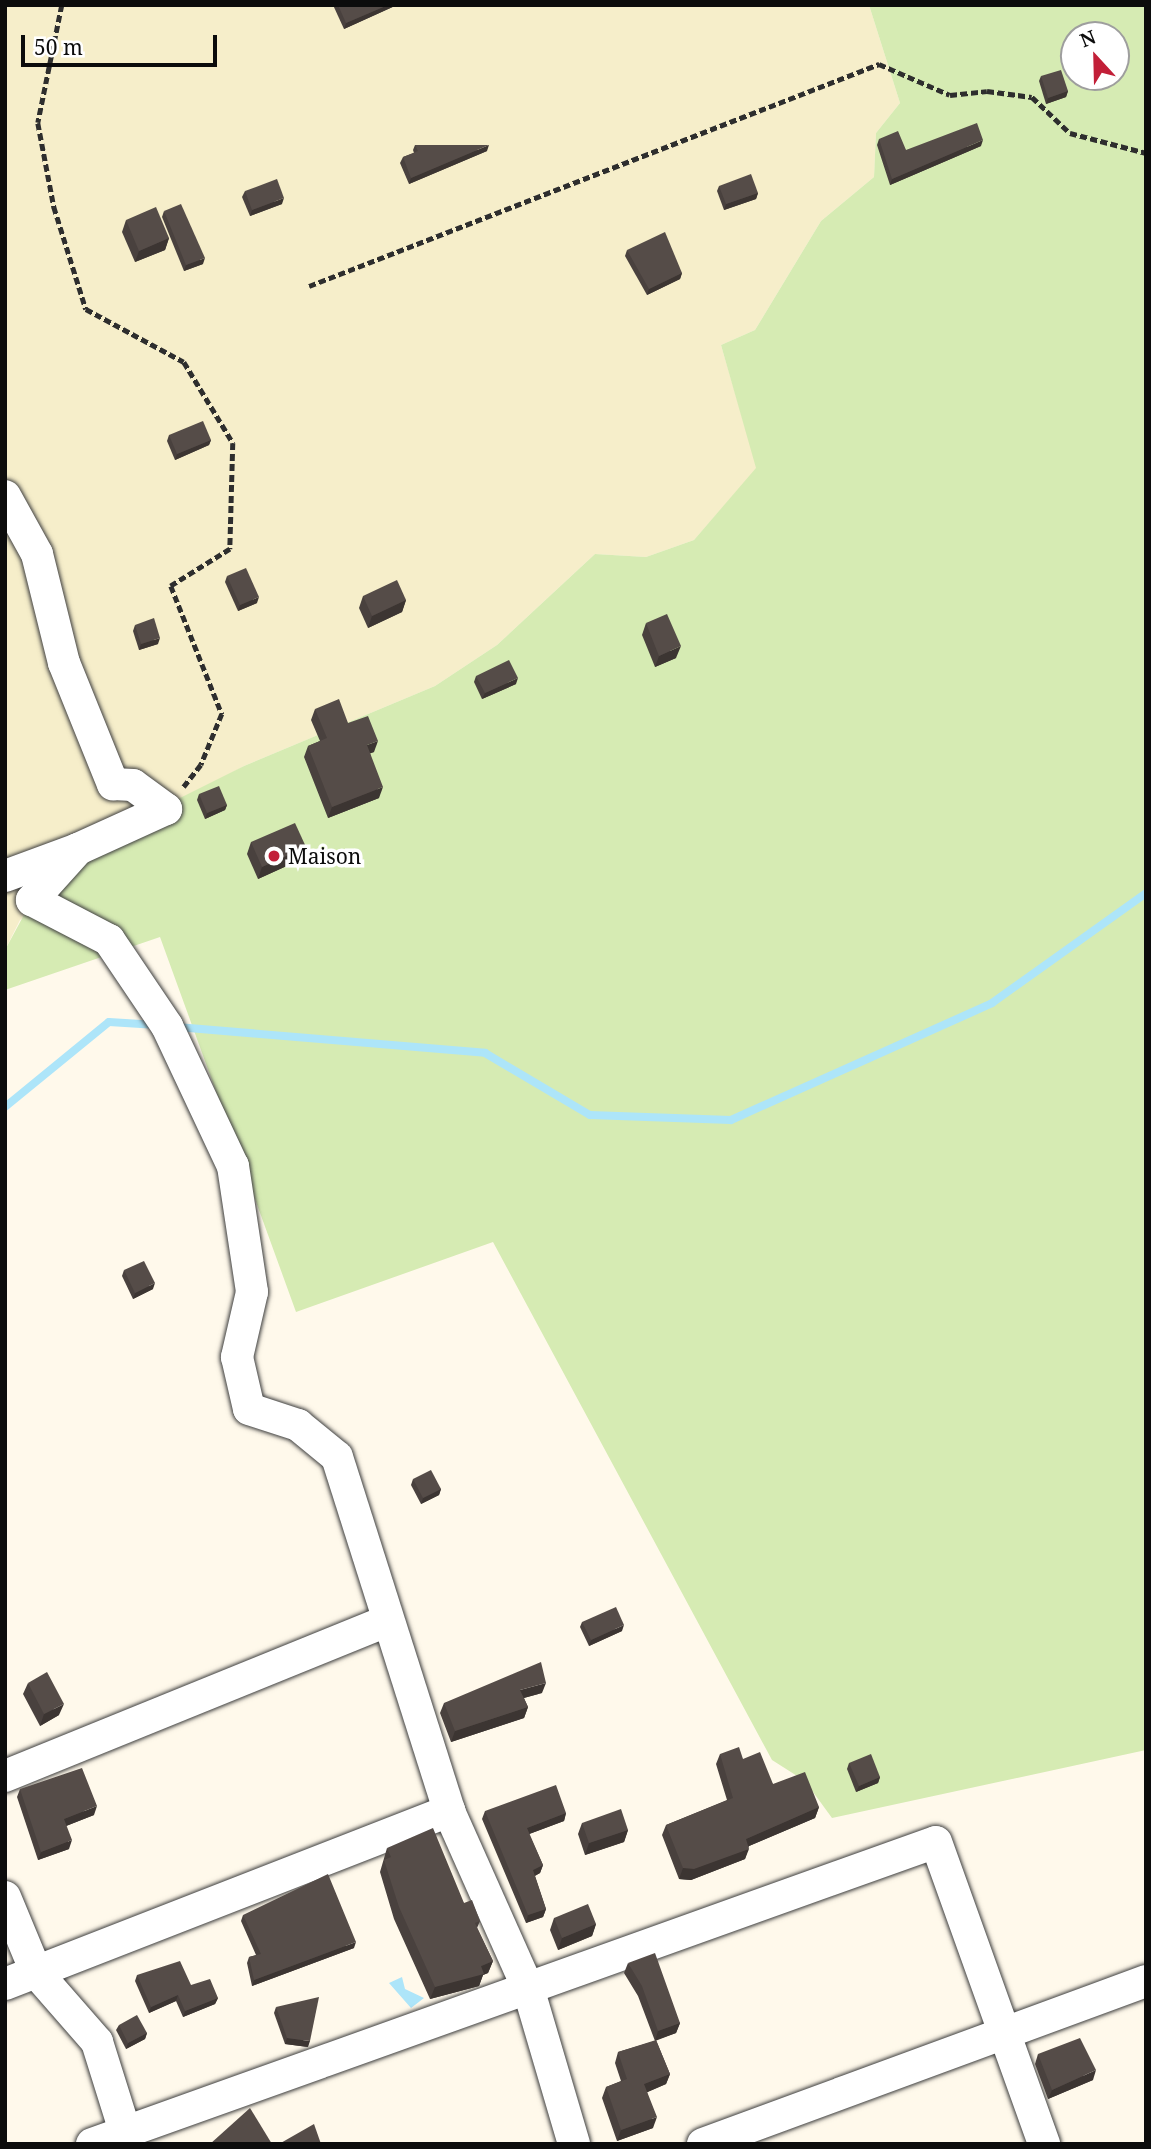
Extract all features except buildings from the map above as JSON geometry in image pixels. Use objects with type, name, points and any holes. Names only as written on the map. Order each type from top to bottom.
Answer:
[{"type":"street","points":[[5,496],[37,554],[64,663],[113,784],[133,785],[166,808]]},
{"type":"street","points":[[5,876],[78,849],[166,808]]},
{"type":"street","points":[[78,849],[32,900],[109,940],[191,1071],[233,1166],[252,1292],[237,1357],[248,1409],[298,1425],[337,1457],[385,1622],[449,1811],[528,1991],[574,2144]]},
{"type":"street","points":[[5,1776],[385,1622]]},
{"type":"street","points":[[5,1984],[449,1811]]},
{"type":"street","points":[[92,2144],[127,2137],[936,1842],[1044,2144]]},
{"type":"street","points":[[5,1897],[36,1972],[97,2042],[127,2137]]},
{"type":"street","points":[[703,2144],[1004,2031],[1146,1981]]},
{"type":"path","points":[[62,5],[38,123],[54,207],[86,309],[184,362],[233,443],[230,549],[170,586],[222,714],[201,765],[166,808]]},
{"type":"path","points":[[309,286],[879,64],[950,95],[987,91],[1032,97],[1070,133],[1146,153]]},
{"type":"shaded area","points":[[5,5],[869,5],[900,103],[876,133],[874,177],[821,221],[755,330],[721,345],[757,468],[694,540],[646,557],[595,554],[497,645],[435,686],[244,766],[166,809],[20,920],[5,950]]},
{"type":"green space","points":[[869,5],[1146,5],[1146,1750],[832,1818],[805,1781],[772,1760],[493,1242],[296,1312],[160,937],[5,990],[5,950],[32,900],[78,849],[244,766],[435,686],[497,645],[595,554],[646,557],[694,540],[756,468],[721,345],[755,330],[821,221],[874,177],[876,133],[900,103]]},
{"type":"water","points":[[402,1977],[405,1989],[424,1998],[411,2008],[389,1983]]},
{"type":"waterway","points":[[177,1027],[485,1053],[590,1115],[731,1120],[992,1003],[1146,893]]},
{"type":"waterway","points":[[5,1107],[109,1022],[157,1025]]},
{"type":"place","name":"Maison","points":[[274,856]]}]
